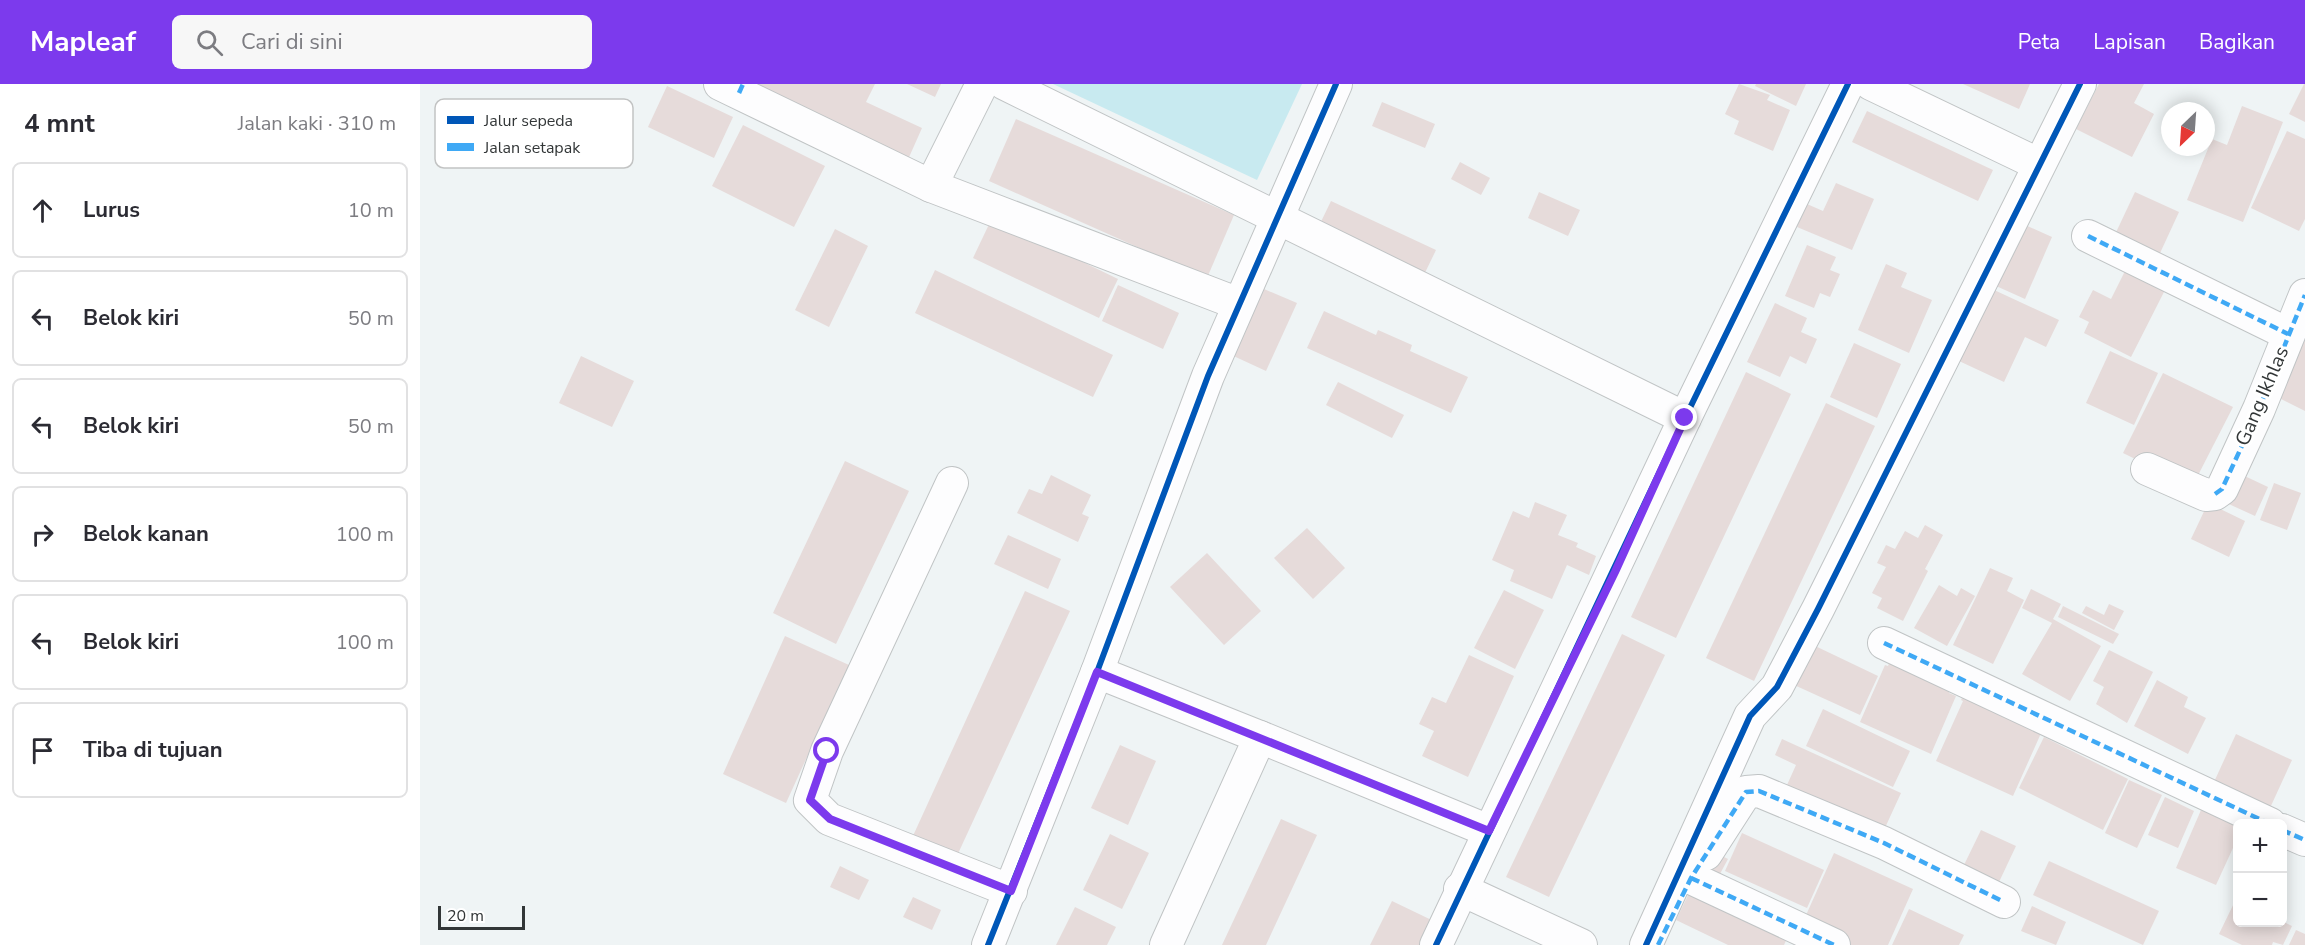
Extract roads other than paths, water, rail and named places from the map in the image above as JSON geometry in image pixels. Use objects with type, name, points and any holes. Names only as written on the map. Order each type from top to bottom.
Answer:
[{"type":"street","points":[[931,186],[982,84]]},
{"type":"street","points":[[1005,84],[1685,418]]},
{"type":"street","points":[[987,945],[1011,891],[1097,672],[1208,376],[1336,84]]},
{"type":"street","points":[[1436,945],[1615,572],[1685,418],[1848,84]]},
{"type":"street","points":[[1871,84],[2038,164]]},
{"type":"street","points":[[1646,945],[1750,716],[1777,687],[1818,609],[2038,164],[2080,84]]},
{"type":"street","points":[[734,87],[931,186],[1239,304]]},
{"type":"street","points":[[2088,236],[2288,334]]},
{"type":"street","name":"Gang Ikhlas","points":[[2147,469],[2206,495],[2215,494],[2222,489],[2259,409],[2305,295]]},
{"type":"street","points":[[952,483],[827,751],[810,800],[830,819],[1011,891]]},
{"type":"street","points":[[1884,643],[2259,819]]},
{"type":"street","points":[[1097,672],[1489,831]]},
{"type":"street","points":[[1166,945],[1260,737]]},
{"type":"street","points":[[1658,945],[1691,878],[1746,792],[1759,790],[1884,843],[2004,902]]},
{"type":"street","points":[[2287,832],[2305,840]]},
{"type":"street","points":[[1691,878],[1834,945]]},
{"type":"street","points":[[1461,889],[1581,945]]}]
